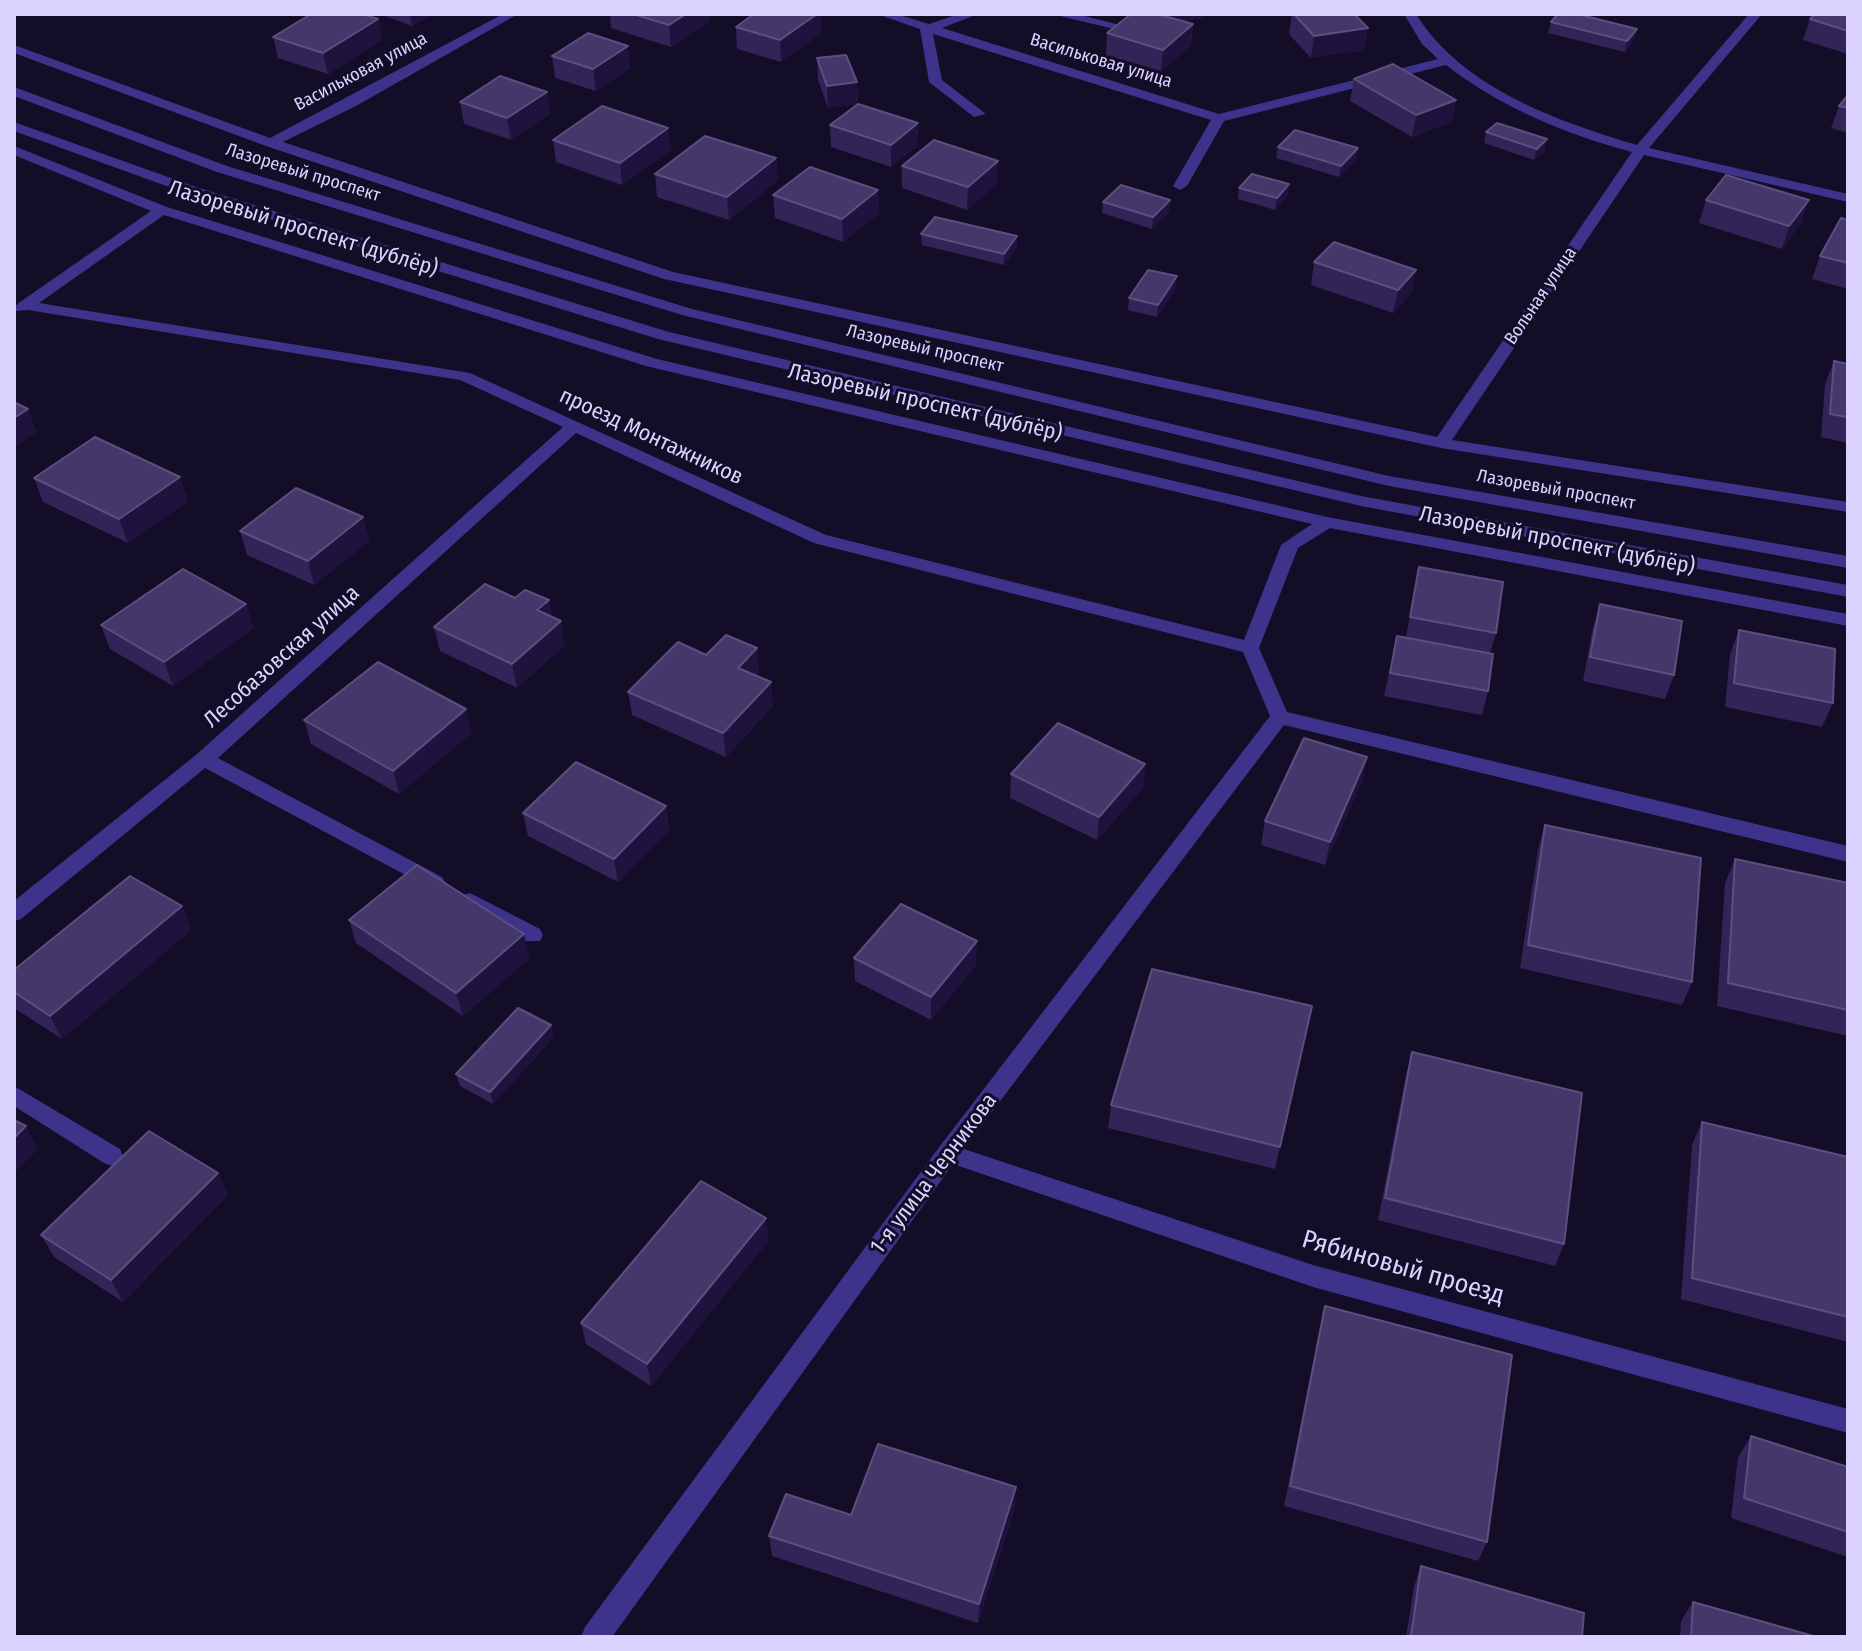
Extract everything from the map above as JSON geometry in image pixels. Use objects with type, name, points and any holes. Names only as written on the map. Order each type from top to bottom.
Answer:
[{"type":"street","name":"Васильковая улица","points":[[271,143],[351,103],[512,14]]},
{"type":"street","name":"Васильковая улица","points":[[883,14],[1219,118]]},
{"type":"street","points":[[972,14],[926,29],[936,82],[979,114]]},
{"type":"street","name":"Васильковая улица","points":[[1058,14],[1114,25]]},
{"type":"street","points":[[1410,14],[1432,47],[1448,60],[1482,86],[1534,113],[1641,149],[1848,198]]},
{"type":"street","name":"Вольная улица","points":[[1441,443],[1641,149],[1756,14]]},
{"type":"street","points":[[14,49],[271,143],[669,276],[1441,443],[1848,507]]},
{"type":"street","points":[[1180,186],[1219,118],[1448,60]]},
{"type":"street","name":"Лазоревый проспект","points":[[14,91],[222,169],[687,312],[1389,481],[1848,562]]},
{"type":"street","points":[[14,126],[191,190],[664,336],[1361,501],[1848,591]]},
{"type":"street","name":"Лазоревый проспект (дублёр)","points":[[14,150],[162,210],[652,363],[1327,522],[1848,620]]},
{"type":"street","points":[[20,309],[162,210]]},
{"type":"street","name":"проезд Монтажников","points":[[20,309],[464,376],[820,539],[1250,648]]},
{"type":"street","name":"Лесобазовская улица","points":[[14,913],[204,759],[574,426]]},
{"type":"street","points":[[1327,522],[1290,545],[1250,648],[1280,717],[1848,854]]},
{"type":"street","name":"1-я улица Черникова","points":[[595,1637],[948,1153],[1280,717]]},
{"type":"street","points":[[204,759],[533,935]]},
{"type":"street","points":[[14,1095],[112,1156]]},
{"type":"street","name":"Рябиновый проезд","points":[[948,1153],[1313,1276],[1848,1421]]},
{"type":"building","points":[[311,14],[362,14],[378,19],[323,53],[273,37]]},
{"type":"building","points":[[633,14],[686,14],[669,25]]},
{"type":"building","points":[[754,14],[817,14],[780,40],[736,27]]},
{"type":"building","points":[[1131,14],[1157,14],[1193,24],[1163,50],[1107,33]]},
{"type":"building","points":[[1294,14],[1354,14],[1368,28],[1314,36]]},
{"type":"building","points":[[1558,14],[1577,14],[1637,29],[1627,41],[1551,22]]},
{"type":"building","points":[[1815,14],[1848,14],[1848,31],[1810,19]]},
{"type":"building","points":[[588,33],[628,46],[593,69],[552,56]]},
{"type":"building","points":[[846,55],[857,82],[827,86],[817,58]]},
{"type":"building","points":[[1393,64],[1456,100],[1416,115],[1354,79]]},
{"type":"building","points":[[500,76],[547,92],[507,118],[460,102]]},
{"type":"building","points":[[1848,95],[1848,108],[1839,106]]},
{"type":"building","points":[[858,104],[918,123],[891,145],[830,125]]},
{"type":"building","points":[[602,106],[668,128],[620,163],[553,140]]},
{"type":"building","points":[[1497,123],[1547,139],[1537,149],[1486,132]]},
{"type":"building","points":[[1295,130],[1358,148],[1341,166],[1278,147]]},
{"type":"building","points":[[705,136],[776,158],[727,197],[655,174]]},
{"type":"building","points":[[934,140],[998,161],[968,187],[902,166]]},
{"type":"building","points":[[810,167],[878,190],[842,219],[773,195]]},
{"type":"building","points":[[1252,174],[1289,184],[1277,198],[1239,188]]},
{"type":"building","points":[[1726,175],[1809,200],[1789,226],[1706,200]]},
{"type":"building","points":[[1121,185],[1170,200],[1153,217],[1103,202]]},
{"type":"building","points":[[935,217],[1017,236],[1004,254],[921,234]]},
{"type":"building","points":[[1841,218],[1848,220],[1848,263],[1820,256]]},
{"type":"building","points":[[1334,242],[1416,270],[1398,290],[1314,262]]},
{"type":"building","points":[[1148,270],[1177,276],[1158,305],[1129,298]]},
{"type":"building","points":[[1834,361],[1848,364],[1848,417],[1830,414]]},
{"type":"building","points":[[14,402],[28,409],[14,418]]},
{"type":"building","points":[[95,437],[180,477],[119,519],[34,478]]},
{"type":"building","points":[[296,488],[363,517],[308,561],[240,531]]},
{"type":"building","points":[[1419,567],[1503,582],[1496,633],[1410,617]]},
{"type":"building","points":[[183,569],[246,604],[164,662],[101,625]]},
{"type":"building","points":[[485,584],[515,598],[525,590],[549,600],[537,610],[561,621],[512,664],[434,627]]},
{"type":"building","points":[[1600,604],[1682,621],[1674,675],[1590,657]]},
{"type":"building","points":[[1739,630],[1835,649],[1833,703],[1734,683]]},
{"type":"building","points":[[726,635],[757,648],[738,668],[771,682],[723,733],[628,692],[678,642],[706,655]]},
{"type":"building","points":[[1397,636],[1493,654],[1488,691],[1390,673]]},
{"type":"building","points":[[378,662],[466,709],[393,771],[304,720]]},
{"type":"building","points":[[1058,723],[1145,764],[1099,817],[1011,774]]},
{"type":"building","points":[[1304,738],[1367,757],[1330,842],[1265,821]]},
{"type":"building","points":[[576,762],[666,806],[614,859],[523,813]]},
{"type":"building","points":[[1545,825],[1701,858],[1692,982],[1528,945]]},
{"type":"building","points":[[1735,859],[1848,883],[1848,1010],[1728,983]]},
{"type":"building","points":[[417,865],[524,934],[456,993],[349,920]]},
{"type":"building","points":[[130,876],[182,906],[50,1016],[14,992],[14,970]]},
{"type":"building","points":[[901,904],[977,941],[931,997],[854,958]]},
{"type":"building","points":[[1152,969],[1312,1006],[1280,1147],[1111,1105]]},
{"type":"building","points":[[518,1008],[551,1025],[490,1092],[456,1074]]},
{"type":"building","points":[[1412,1052],[1582,1093],[1564,1244],[1385,1198]]},
{"type":"building","points":[[14,1120],[26,1126],[14,1138]]},
{"type":"building","points":[[1702,1122],[1848,1157],[1848,1317],[1692,1278]]},
{"type":"building","points":[[149,1131],[218,1173],[111,1280],[41,1235]]},
{"type":"building","points":[[701,1181],[766,1218],[647,1364],[581,1323]]},
{"type":"building","points":[[1325,1306],[1512,1355],[1487,1542],[1290,1486]]},
{"type":"building","points":[[1751,1436],[1848,1467],[1848,1532],[1744,1498]]},
{"type":"building","points":[[878,1444],[1016,1487],[979,1604],[769,1536],[786,1494],[851,1515]]},
{"type":"building","points":[[1421,1566],[1584,1613],[1582,1637],[1411,1637]]},
{"type":"building","points":[[1693,1602],[1817,1637],[1691,1637]]}]
